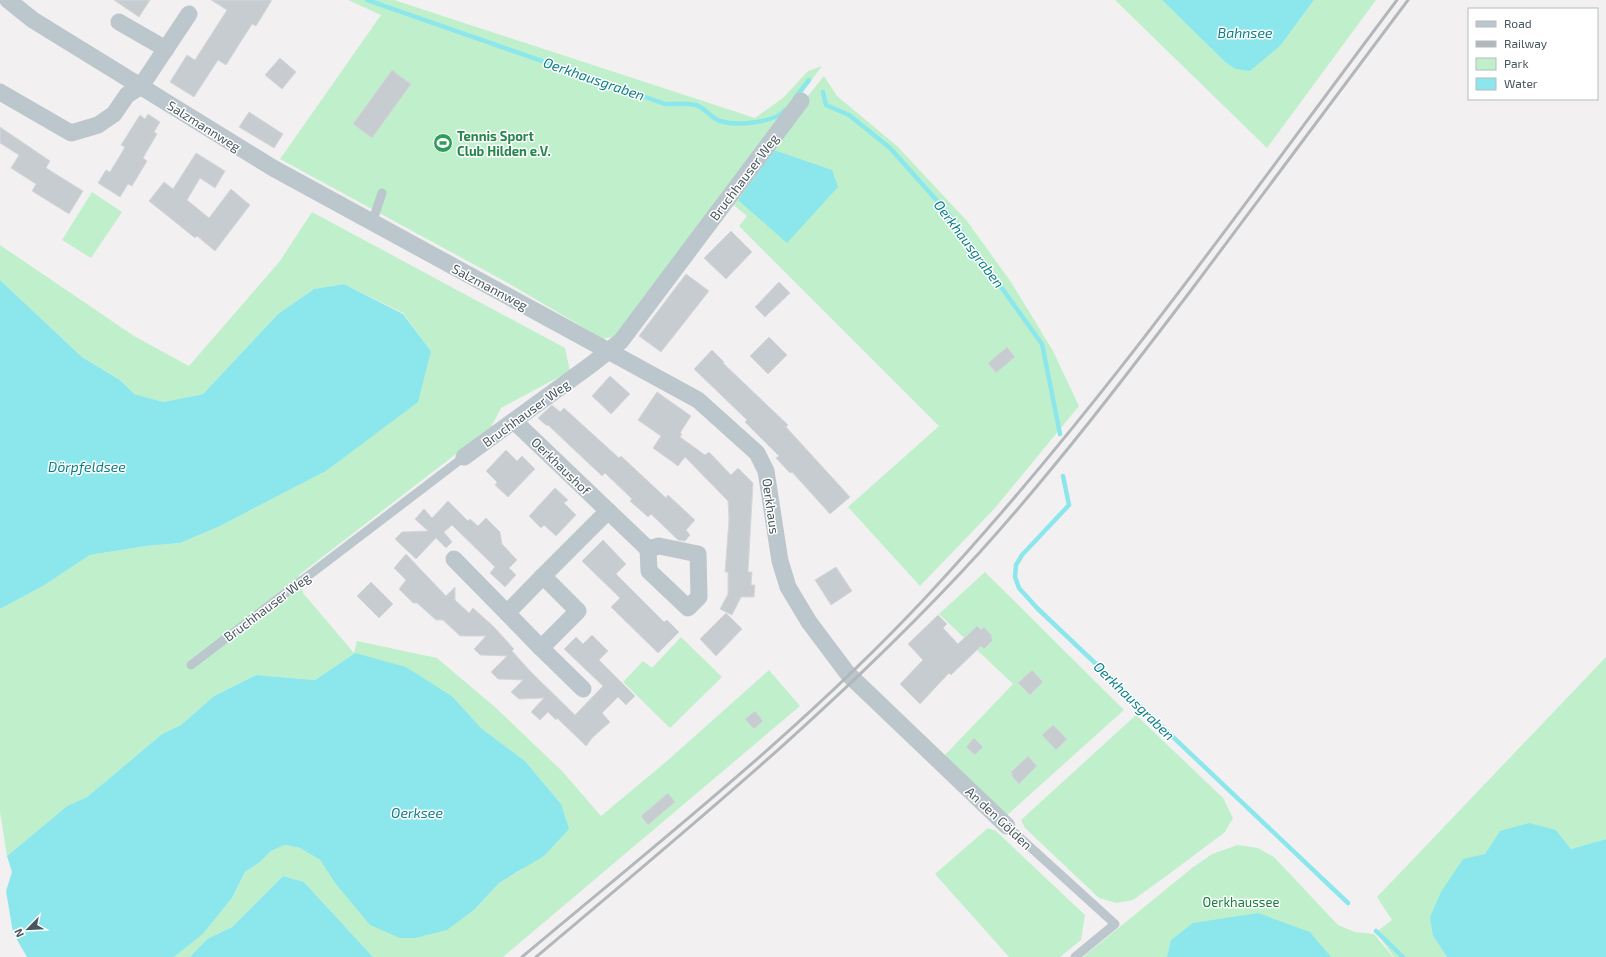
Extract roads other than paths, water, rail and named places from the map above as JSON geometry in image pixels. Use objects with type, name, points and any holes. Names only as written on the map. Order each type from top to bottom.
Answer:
[{"type":"street","name":"Salzmannweg","points":[[8,0],[33,20],[273,168],[608,350]]},
{"type":"street","points":[[0,92],[71,133],[98,125],[114,114],[127,95],[141,86],[189,14]]},
{"type":"street","points":[[119,22],[166,49]]},
{"type":"street","name":"Bruchhauser Weg","points":[[464,457],[592,364],[621,341],[801,101]]},
{"type":"street","name":"Oerkhaus","points":[[608,350],[698,400],[757,453],[766,471],[780,561],[788,587],[808,622],[848,674]]},
{"type":"street","name":"Oerkhaushof","points":[[514,421],[648,549]]},
{"type":"street","points":[[507,613],[608,511]]},
{"type":"street","points":[[454,559],[540,648],[583,689]]},
{"type":"street","points":[[540,648],[578,611],[543,576]]},
{"type":"street","name":"An den Gölden","points":[[848,674],[1007,826]]},
{"type":"lane","points":[[372,223],[382,193]]},
{"type":"lane","name":"Bruchhauser Weg","points":[[191,665],[464,457]]},
{"type":"lane","name":"An den Gölden","points":[[1007,826],[1115,924],[1075,957]]},
{"type":"water","name":"Bahnsee","points":[[1162,0],[1314,0],[1281,45],[1250,71],[1236,69],[1225,62]]},
{"type":"water","points":[[774,150],[832,170],[838,187],[787,243],[738,200]]},
{"type":"water","name":"Dörpfeldsee","points":[[0,280],[82,357],[120,380],[134,394],[163,402],[203,394],[278,314],[314,289],[344,284],[403,314],[431,351],[418,402],[326,471],[218,527],[180,543],[146,546],[90,555],[43,586],[0,609]]},
{"type":"water","name":"Oerksee","points":[[355,653],[406,667],[453,697],[481,728],[525,761],[561,804],[569,829],[544,856],[499,883],[475,909],[447,930],[415,938],[400,938],[370,925],[335,883],[320,860],[300,848],[285,845],[271,851],[260,862],[245,872],[232,898],[203,934],[174,957],[27,957],[13,933],[6,891],[12,872],[7,856],[67,806],[87,797],[162,734],[181,725],[214,696],[256,675],[315,680]]},
{"type":"water","points":[[1529,823],[1556,830],[1571,849],[1606,839],[1606,957],[1447,957],[1433,936],[1430,917],[1441,892],[1463,859],[1485,854],[1500,831]]},
{"type":"water","points":[[283,876],[304,882],[373,957],[190,957],[207,939],[232,927]]},
{"type":"water","name":"Oerkhaussee","points":[[1258,913],[1310,932],[1331,957],[1167,957],[1171,940],[1193,923]]},
{"type":"waterway","name":"Oerkhausgraben","points":[[367,0],[665,104],[696,105],[720,121],[736,123],[764,121],[773,118],[785,110]]},
{"type":"waterway","name":"Oerkhausgraben","points":[[795,98],[809,80]]},
{"type":"waterway","name":"Oerkhausgraben","points":[[823,92],[826,105],[849,115],[890,148],[948,213],[1042,344],[1060,434]]},
{"type":"waterway","name":"Oerkhausgraben","points":[[1063,476],[1069,505],[1022,555],[1016,565],[1015,577],[1019,588],[1037,608],[1348,903]]},
{"type":"waterway","name":"Oerkhausgraben","points":[[1376,931],[1403,957]]},
{"type":"railway","points":[[522,957],[678,827],[781,738],[880,645],[927,596],[991,525],[1112,379],[1170,304],[1397,0]]},
{"type":"railway","points":[[536,957],[708,811],[820,712],[875,660],[980,552],[1087,425],[1216,257],[1408,0]]},
{"type":"place","name":"Tennis Sport Club Hilden e.V.","points":[[443,143]]}]
